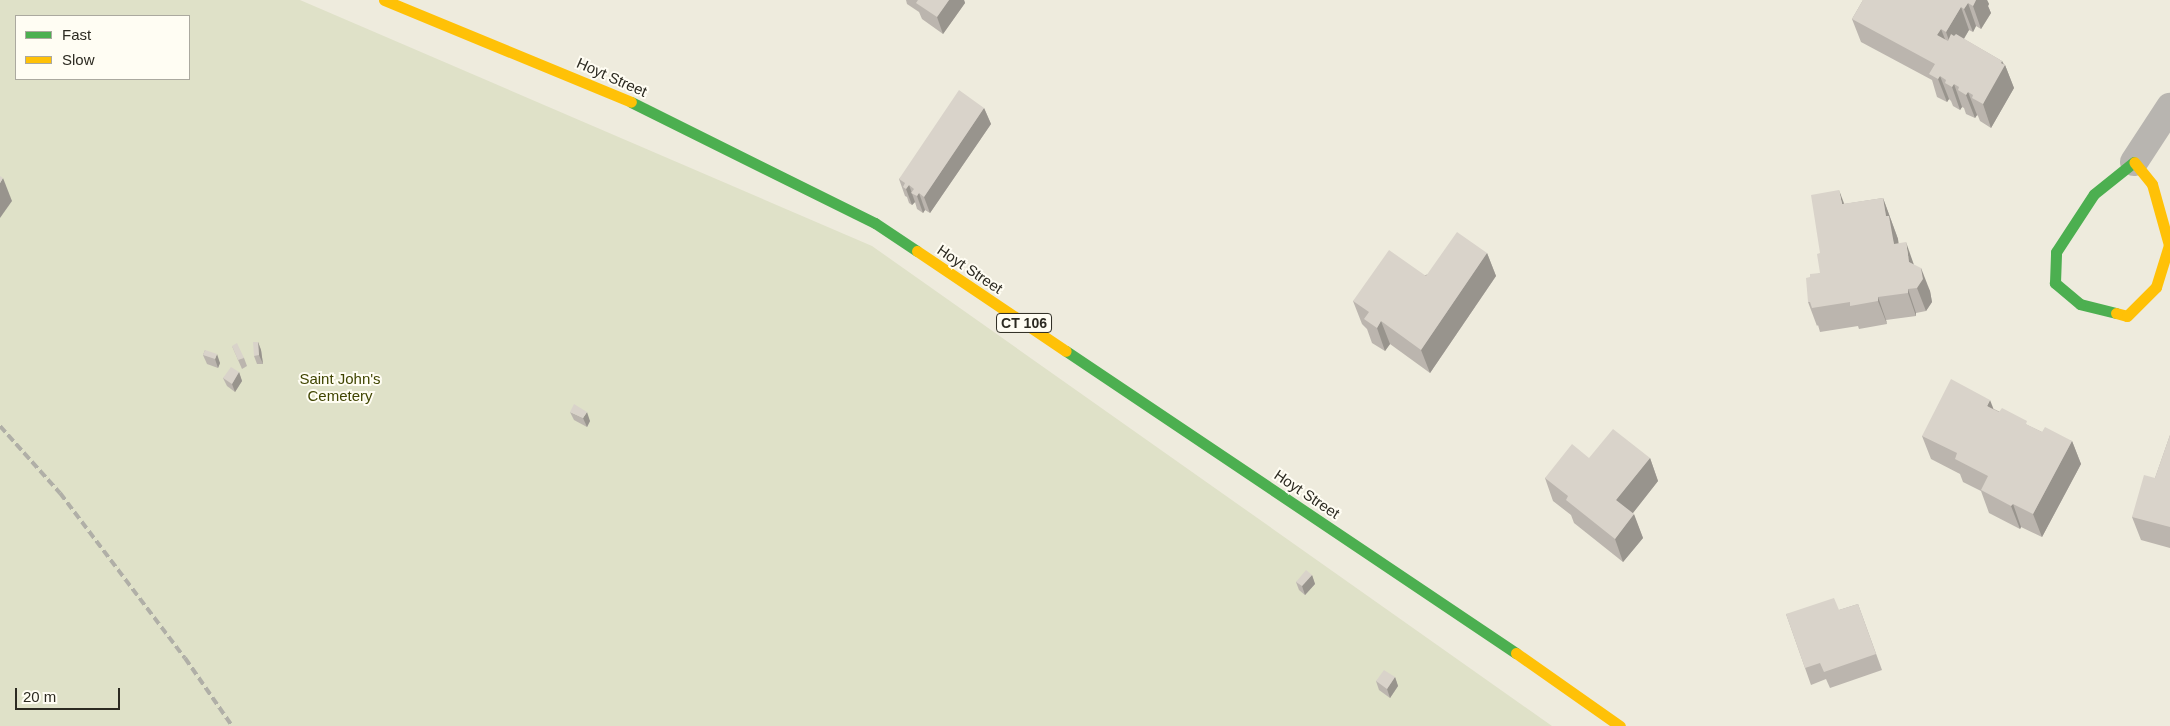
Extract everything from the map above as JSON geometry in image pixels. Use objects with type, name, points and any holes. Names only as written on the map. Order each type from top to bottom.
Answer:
[{"type":"main road","name":"Hoyt Street","points":[[384,0],[637,104],[875,223],[1506,646],[1620,726]]},
{"type":"main road","points":[[2134,162],[2152,184],[2169,245],[2156,287],[2127,316],[2080,304],[2055,284],[2056,252],[2094,194],[2134,162]]},
{"type":"street","points":[[2134,162],[2170,107]]},
{"type":"green space","name":"Saint John's Cemetery","points":[[0,0],[300,0],[872,246],[1552,726],[0,726]]},
{"type":"building","points":[[918,0],[949,0],[937,17],[916,3]]},
{"type":"building","points":[[1863,0],[1976,0],[1973,6],[1968,3],[1964,9],[1961,7],[1946,32],[1941,29],[1937,35],[1948,41],[1951,34],[1954,36],[1956,34],[2002,61],[2001,63],[2005,65],[1983,104],[1972,98],[1973,95],[1968,92],[1966,95],[1958,90],[1959,87],[1954,84],[1952,87],[1945,83],[1946,80],[1940,76],[1938,79],[1929,74],[1935,64],[1852,19]]},
{"type":"building","points":[[959,90],[984,108],[924,197],[919,193],[917,196],[911,193],[914,189],[909,185],[906,189],[903,187],[905,183],[899,179]]},
{"type":"building","points":[[1839,190],[1842,204],[1883,198],[1886,216],[1889,216],[1894,244],[1906,242],[1909,262],[1921,268],[1923,279],[1917,288],[1908,289],[1908,293],[1878,297],[1878,301],[1850,306],[1850,302],[1812,308],[1810,302],[1808,302],[1806,278],[1810,277],[1810,274],[1820,273],[1817,254],[1820,253],[1811,195]]},
{"type":"building","points":[[1457,232],[1487,253],[1421,350],[1381,321],[1377,328],[1364,319],[1369,312],[1353,301],[1389,250],[1426,276]]},
{"type":"building","points":[[253,342],[258,342],[259,355],[254,356]]},
{"type":"building","points":[[237,343],[244,358],[238,360],[232,346]]},
{"type":"building","points":[[205,350],[217,354],[215,359],[203,355]]},
{"type":"building","points":[[231,367],[239,372],[232,384],[223,378]]},
{"type":"building","points":[[1951,379],[1990,400],[1987,406],[1999,412],[2002,408],[2027,421],[2026,424],[2042,432],[2045,427],[2072,441],[2033,514],[2013,504],[2011,506],[1981,490],[1988,476],[1955,459],[1957,453],[1922,436]]},
{"type":"building","points":[[574,404],[587,412],[583,418],[570,412]]},
{"type":"building","points":[[1613,429],[1650,458],[1616,500],[1634,514],[1615,539],[1566,500],[1568,496],[1545,478],[1572,444],[1589,458]]},
{"type":"building","points":[[2170,435],[2170,527],[2132,517],[2144,475],[2155,478]]},
{"type":"building","points":[[1306,570],[1312,575],[1302,586],[1296,582]]},
{"type":"building","points":[[1834,598],[1839,610],[1858,604],[1876,654],[1824,672],[1820,663],[1805,668],[1786,614]]},
{"type":"building","points":[[1384,670],[1395,677],[1387,689],[1376,681]]},
{"type":"railway","points":[[0,426],[60,493],[185,658],[232,726]]},
{"type":"traffic: fast","points":[[631,102],[875,223],[917,251]]},
{"type":"traffic: fast","points":[[2116,313],[2080,304],[2055,283],[2056,252],[2094,194],[2134,162]]},
{"type":"traffic: fast","points":[[1066,351],[1516,653]]},
{"type":"traffic: slow","points":[[384,0],[631,102]]},
{"type":"traffic: slow","points":[[2116,313],[2127,316],[2156,287],[2169,245],[2152,184],[2134,162]]},
{"type":"traffic: slow","points":[[917,251],[1066,351]]},
{"type":"traffic: slow","points":[[1516,653],[1620,726]]}]
